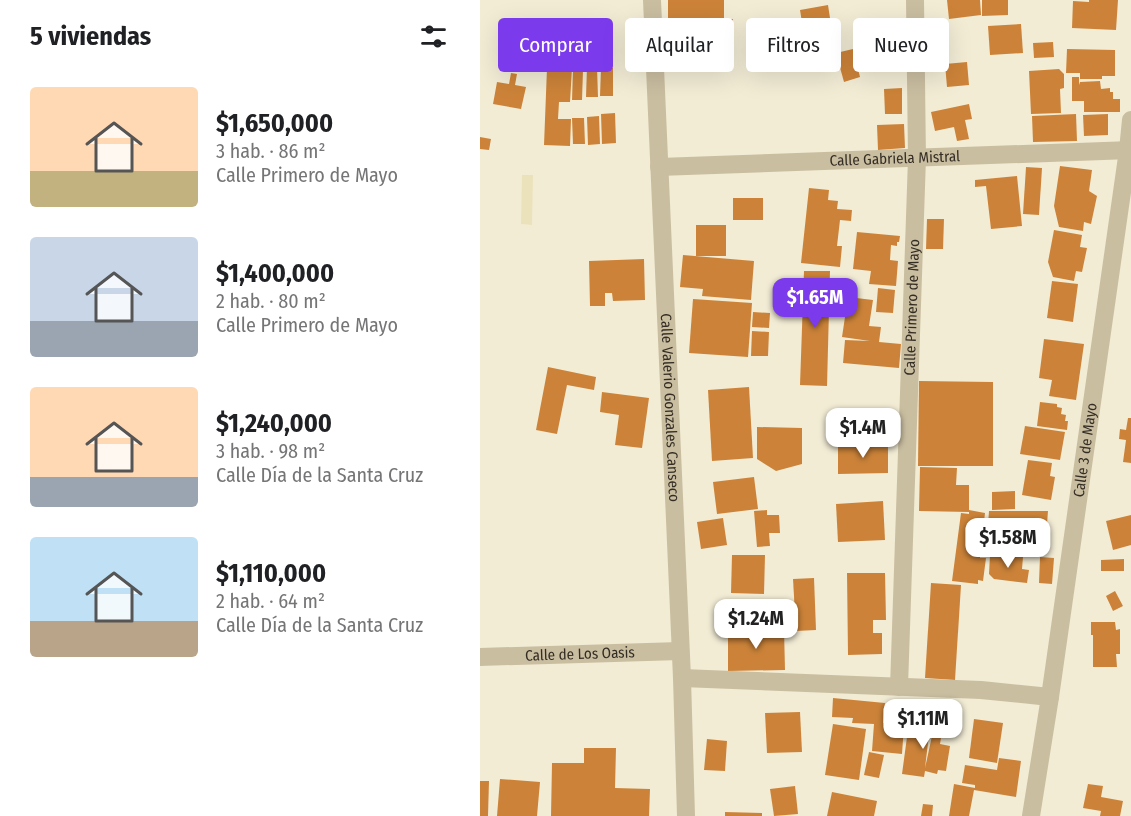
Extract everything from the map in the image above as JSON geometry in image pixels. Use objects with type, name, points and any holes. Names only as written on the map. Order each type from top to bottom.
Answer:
[{"type":"street","name":"Calle Valerio Gonzales Canseco","points":[[652,0],[686,816]]},
{"type":"street","name":"Calle Primero de Mayo","points":[[899,687],[918,158],[915,0]]},
{"type":"street","name":"Calle 3 de Mayo","points":[[1031,816],[1129,150],[1131,120]]},
{"type":"street","name":"Calle Gabriela Mistral","points":[[659,167],[1129,150]]},
{"type":"street","name":"Calle de Los Oasis","points":[[480,657],[680,651]]},
{"type":"street","points":[[682,678],[981,690],[1050,697]]},
{"type":"shaded area","points":[[522,175],[533,175],[532,225],[521,224]]},
{"type":"building","points":[[668,0],[724,0],[724,18],[668,18]]},
{"type":"building","points":[[947,0],[980,0],[981,15],[949,18]]},
{"type":"building","points":[[982,0],[1008,0],[1008,15],[982,16]]},
{"type":"building","points":[[1089,0],[1118,0],[1116,30],[1072,28],[1073,1],[1089,2]]},
{"type":"building","points":[[828,5],[830,18],[801,18],[800,10]]},
{"type":"building","points":[[1021,24],[1023,53],[990,55],[988,26]]},
{"type":"building","points":[[1053,42],[1054,57],[1034,58],[1033,43]]},
{"type":"building","points":[[853,49],[853,72],[859,72],[860,77],[844,82],[841,71],[841,52]]},
{"type":"building","points":[[1067,49],[1115,50],[1115,76],[1102,76],[1102,79],[1080,79],[1080,73],[1066,73]]},
{"type":"building","points":[[967,62],[969,85],[947,87],[946,72],[949,72],[949,64]]},
{"type":"building","points":[[1059,69],[1064,74],[1064,88],[1060,89],[1061,113],[1031,114],[1029,71]]},
{"type":"building","points":[[547,72],[572,72],[570,102],[559,102],[558,119],[571,119],[570,146],[544,145]]},
{"type":"building","points":[[573,72],[583,72],[582,100],[572,100]]},
{"type":"building","points":[[587,72],[597,72],[598,97],[586,97]]},
{"type":"building","points":[[601,72],[613,72],[613,96],[600,96]]},
{"type":"building","points":[[511,73],[517,74],[515,85],[526,87],[521,109],[493,104],[497,82],[509,84]]},
{"type":"building","points":[[1072,77],[1079,77],[1079,85],[1080,82],[1100,81],[1101,89],[1110,88],[1110,92],[1113,92],[1113,99],[1120,99],[1120,112],[1084,112],[1084,101],[1072,101]]},
{"type":"building","points":[[902,88],[902,114],[885,114],[884,89]]},
{"type":"building","points":[[969,104],[972,119],[965,120],[969,139],[957,141],[954,127],[935,131],[931,112]]},
{"type":"building","points":[[615,113],[616,143],[602,144],[601,114]]},
{"type":"building","points":[[1076,114],[1077,141],[1033,142],[1032,116]]},
{"type":"building","points":[[1108,114],[1108,135],[1084,136],[1083,115]]},
{"type":"building","points":[[599,116],[600,144],[588,145],[587,117]]},
{"type":"building","points":[[572,118],[584,118],[585,144],[573,144]]},
{"type":"building","points":[[904,124],[905,148],[878,150],[877,125]]},
{"type":"building","points":[[480,137],[491,139],[489,150],[480,149]]},
{"type":"building","points":[[1060,166],[1092,170],[1089,191],[1097,196],[1091,224],[1084,222],[1083,231],[1059,227],[1054,206]]},
{"type":"building","points":[[1026,167],[1042,168],[1039,215],[1023,214]]},
{"type":"building","points":[[1017,176],[1022,226],[991,229],[986,186],[975,187],[975,180]]},
{"type":"building","points":[[809,188],[829,190],[828,200],[838,201],[837,209],[852,210],[851,221],[840,220],[837,246],[842,246],[840,267],[801,263]]},
{"type":"building","points":[[733,198],[763,198],[763,220],[733,220]]},
{"type":"building","points":[[927,219],[944,219],[943,249],[926,249]]},
{"type":"building","points":[[696,225],[726,225],[726,256],[696,256]]},
{"type":"building","points":[[1054,230],[1082,235],[1080,247],[1087,248],[1082,272],[1076,271],[1074,281],[1053,277],[1048,262]]},
{"type":"building","points":[[857,232],[900,236],[897,246],[891,245],[890,260],[898,261],[896,286],[869,284],[871,271],[853,269]]},
{"type":"building","points":[[683,255],[754,261],[751,300],[702,296],[703,289],[680,287]]},
{"type":"building","points":[[644,259],[645,300],[613,301],[612,293],[605,293],[605,306],[590,306],[589,261]]},
{"type":"building","points":[[804,271],[830,271],[827,386],[800,385]]},
{"type":"building","points":[[1052,281],[1078,284],[1073,322],[1047,318]]},
{"type":"building","points":[[878,288],[895,290],[893,313],[876,312]]},
{"type":"building","points":[[848,297],[873,300],[869,326],[881,327],[879,342],[901,344],[899,368],[843,363],[845,340],[870,341],[842,337]]},
{"type":"building","points":[[693,299],[752,303],[748,357],[689,353]]},
{"type":"building","points":[[753,312],[770,313],[769,328],[752,327]]},
{"type":"building","points":[[752,331],[769,332],[768,356],[751,356]]},
{"type":"building","points":[[1044,339],[1084,344],[1076,400],[1049,396],[1052,380],[1039,378]]},
{"type":"building","points":[[548,367],[596,377],[594,390],[567,385],[557,434],[536,430]]},
{"type":"building","points":[[919,381],[993,382],[993,466],[918,466]]},
{"type":"building","points":[[749,387],[753,458],[712,461],[708,390]]},
{"type":"building","points":[[602,392],[649,398],[642,448],[615,445],[619,415],[600,412]]},
{"type":"building","points":[[1040,402],[1057,404],[1057,407],[1062,408],[1061,414],[1066,415],[1065,421],[1068,421],[1067,430],[1037,426]]},
{"type":"building","points":[[1128,418],[1131,418],[1131,463],[1123,462],[1126,440],[1119,439],[1120,429],[1126,430]]},
{"type":"building","points":[[1025,426],[1065,432],[1060,460],[1020,454]]},
{"type":"building","points":[[757,427],[802,428],[802,464],[776,471],[757,459]]},
{"type":"building","points":[[838,445],[888,445],[888,473],[838,474]]},
{"type":"building","points":[[1028,460],[1052,463],[1050,476],[1055,477],[1051,500],[1022,495]]},
{"type":"building","points":[[920,467],[957,468],[956,485],[969,485],[969,510],[985,513],[980,558],[986,558],[983,581],[978,580],[978,584],[952,581],[961,513],[969,514],[969,512],[919,511]]},
{"type":"building","points":[[754,477],[758,509],[717,514],[713,482]]},
{"type":"building","points":[[1015,491],[1015,509],[992,510],[992,492]]},
{"type":"building","points":[[883,501],[885,540],[838,542],[836,504]]},
{"type":"building","points":[[767,510],[767,515],[779,515],[780,533],[769,533],[770,546],[757,547],[754,511]]},
{"type":"building","points":[[989,511],[1048,511],[1047,524],[1002,521],[1000,541],[987,540]]},
{"type":"building","points":[[1131,515],[1131,545],[1113,550],[1106,521]]},
{"type":"building","points":[[723,518],[727,545],[701,549],[697,522]]},
{"type":"building","points":[[732,555],[765,555],[764,594],[731,593]]},
{"type":"building","points":[[990,555],[1023,557],[1022,569],[1029,570],[1027,583],[994,579],[989,574]]},
{"type":"building","points":[[1040,557],[1054,558],[1052,584],[1039,583]]},
{"type":"building","points":[[1124,559],[1124,571],[1101,571],[1101,560]]},
{"type":"building","points":[[847,573],[885,573],[886,620],[873,620],[873,633],[882,633],[882,654],[848,655]]},
{"type":"building","points":[[814,578],[816,630],[796,631],[793,579]]},
{"type":"building","points":[[931,583],[961,585],[955,680],[925,678]]},
{"type":"building","points":[[1115,591],[1123,606],[1113,611],[1106,596]]},
{"type":"building","points":[[1091,622],[1115,622],[1116,630],[1120,629],[1120,654],[1116,654],[1117,667],[1093,667]]},
{"type":"building","points":[[784,629],[785,670],[728,671],[728,630]]},
{"type":"building","points":[[833,698],[885,703],[883,723],[904,725],[902,754],[872,751],[874,724],[852,723],[853,718],[832,717]]},
{"type":"building","points":[[800,712],[802,752],[767,753],[765,713]]},
{"type":"building","points":[[910,715],[931,718],[925,768],[932,736],[941,738],[940,744],[950,746],[946,771],[938,770],[937,774],[925,771],[924,777],[902,774]]},
{"type":"building","points":[[974,719],[1003,723],[997,763],[969,758]]},
{"type":"building","points":[[833,724],[866,729],[859,780],[825,775]]},
{"type":"building","points":[[707,739],[727,741],[725,771],[704,770]]},
{"type":"building","points":[[584,748],[616,748],[615,788],[650,789],[649,816],[551,816],[552,763],[584,763]]},
{"type":"building","points":[[869,752],[884,755],[879,778],[864,775]]},
{"type":"building","points":[[999,758],[1021,761],[1016,797],[974,790],[969,816],[949,816],[954,784],[975,788],[975,785],[962,783],[965,765],[997,770]]},
{"type":"building","points":[[500,779],[540,782],[537,816],[497,816]]},
{"type":"building","points":[[480,781],[489,781],[488,816],[480,816]]},
{"type":"building","points":[[1088,784],[1103,786],[1101,797],[1123,801],[1120,816],[1100,816],[1101,811],[1083,808]]},
{"type":"building","points":[[795,786],[798,814],[774,816],[770,789]]},
{"type":"building","points":[[832,792],[877,801],[874,816],[827,816]]},
{"type":"building","points":[[923,804],[933,805],[932,816],[921,816]]},
{"type":"building","points":[[725,812],[762,813],[762,816],[725,816]]}]
